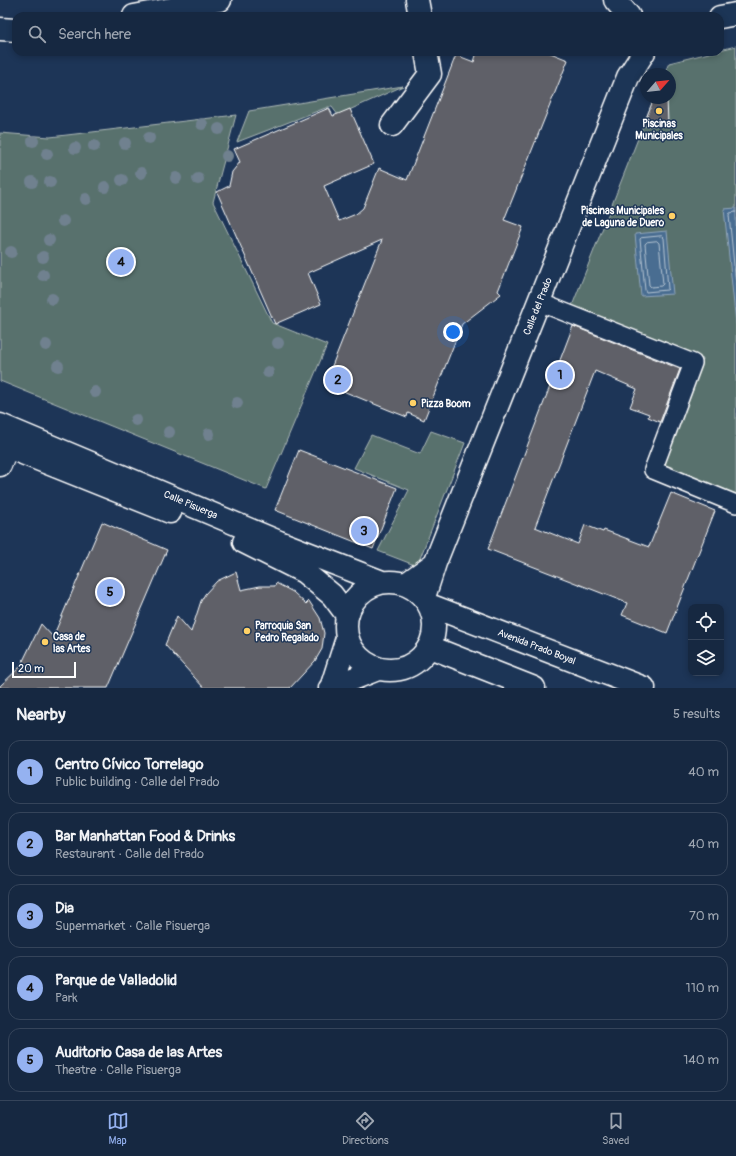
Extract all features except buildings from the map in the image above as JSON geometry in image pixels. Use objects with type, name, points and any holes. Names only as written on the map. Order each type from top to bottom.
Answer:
[{"type":"street","points":[[156,12],[220,0]]},
{"type":"street","points":[[417,0],[419,12]]},
{"type":"street","points":[[615,0],[626,12]]},
{"type":"street","points":[[724,17],[736,14]]},
{"type":"street","points":[[0,29],[12,30]]},
{"type":"street","points":[[392,125],[430,74],[427,56]]},
{"type":"street","name":"Calle del Prado","points":[[427,601],[435,562],[628,77],[641,56]]},
{"type":"street","points":[[539,302],[693,363],[653,470],[736,504]]},
{"type":"street","name":"Calle Pisuerga","points":[[0,425],[279,542],[382,582]]},
{"type":"street","name":"Calle Pisuerga","points":[[2,452],[244,542],[304,572],[332,595],[347,615]]},
{"type":"street","points":[[406,584],[435,562]]},
{"type":"street","points":[[382,582],[399,582],[406,584],[416,590],[427,601],[434,615],[434,636],[430,647],[423,657],[412,665],[401,670],[390,671],[378,669],[364,663],[354,652],[347,638],[345,627],[347,615],[351,604],[359,594],[370,586],[382,582]]},
{"type":"street","name":"Avenida Prado Boyal","points":[[427,601],[644,688]]},
{"type":"street","points":[[331,688],[347,638]]},
{"type":"street","points":[[430,647],[534,688]]},
{"type":"street","points":[[331,688],[378,669]]},
{"type":"green space","name":"Piscinas Municipales de Laguna de Duero","points":[[736,46],[736,495],[662,465],[703,359],[572,306],[652,104],[676,104],[676,68],[667,68],[669,63],[697,56],[724,56],[724,49]]},
{"type":"green space","points":[[403,86],[338,115],[332,107],[328,107],[237,142],[249,111]]},
{"type":"green space","points":[[236,115],[213,202],[272,323],[327,345],[266,489],[0,381],[0,133],[50,137]]},
{"type":"green space","points":[[431,431],[465,443],[417,566],[378,551],[409,490],[354,468],[371,435],[420,454]]},
{"type":"water","points":[[736,208],[736,324],[724,209]]},
{"type":"water","points":[[667,231],[673,294],[641,296],[635,234]]},
{"type":"place","name":"Piscinas Municipales","points":[[659,111]]},
{"type":"place","name":"Piscinas Municipales de Laguna de Duero","points":[[672,216]]},
{"type":"place","name":"Parque de Valladolid","points":[[121,262]]},
{"type":"place","name":"Centro Cívico Torrelago","points":[[560,375]]},
{"type":"place","name":"Bar Manhattan Food & Drinks","points":[[338,380]]},
{"type":"place","name":"Pizza Boom","points":[[413,403]]},
{"type":"place","name":"Dia","points":[[364,531]]},
{"type":"place","name":"Auditorio Casa de las Artes","points":[[110,592]]},
{"type":"place","name":"Parroquia San Pedro Regalado","points":[[247,631]]},
{"type":"place","name":"Casa de las Artes","points":[[45,642]]}]
